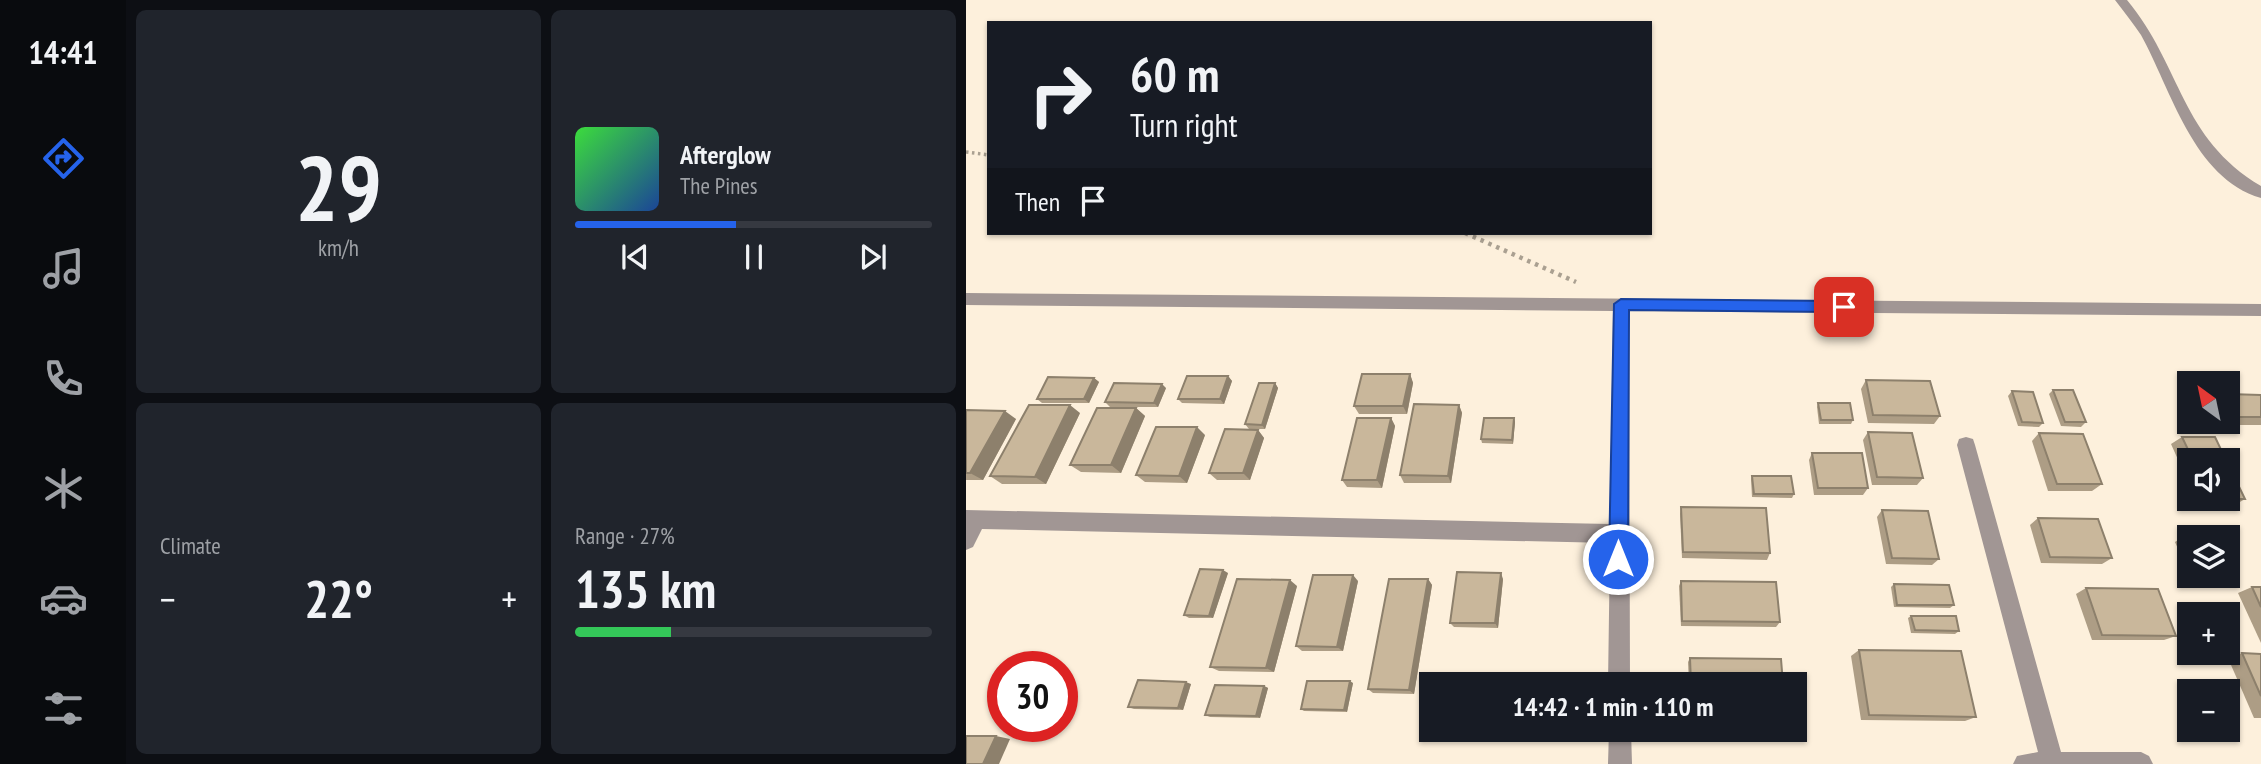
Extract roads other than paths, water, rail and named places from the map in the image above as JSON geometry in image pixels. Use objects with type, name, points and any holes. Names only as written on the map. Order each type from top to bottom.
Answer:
[{"type":"street","points":[[2120,0],[2136,16],[2193,128],[2209,152],[2242,182],[2261,193]]},
{"type":"street","points":[[966,299],[2261,310]]},
{"type":"street","points":[[1619,672],[1621,304]]},
{"type":"street","points":[[1966,445],[2053,763]]},
{"type":"street","points":[[966,540],[971,519],[1618,534]]},
{"type":"street","points":[[1619,742],[1620,764]]},
{"type":"street","points":[[2025,764],[2141,764]]}]
